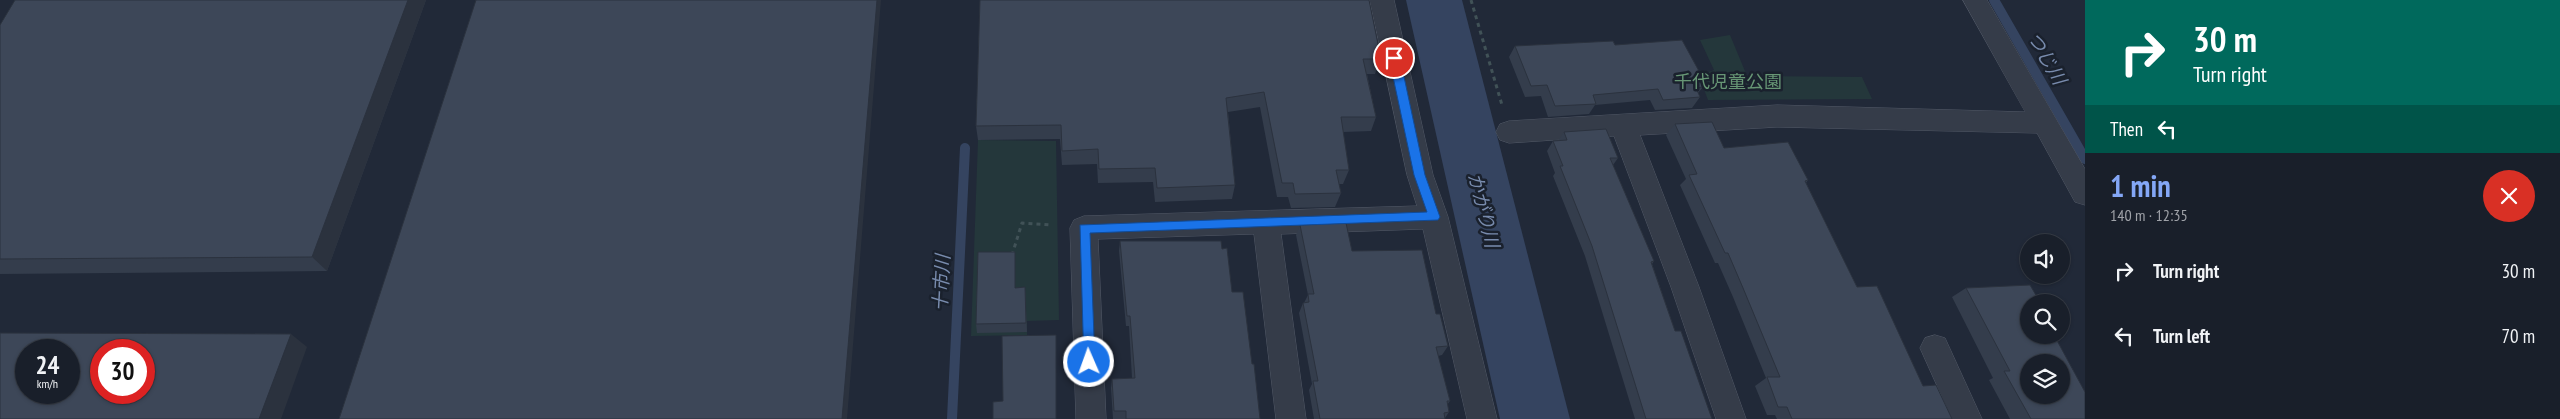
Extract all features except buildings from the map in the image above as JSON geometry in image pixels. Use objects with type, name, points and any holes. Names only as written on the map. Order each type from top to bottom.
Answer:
[{"type":"street","points":[[1382,0],[1420,175],[1434,217],[1482,419]]},
{"type":"street","points":[[1974,0],[2085,194]]},
{"type":"street","points":[[1510,132],[1778,116],[2044,123]]},
{"type":"street","points":[[1624,125],[1685,287],[1731,419]]},
{"type":"street","points":[[1090,419],[1084,228],[1434,217]]},
{"type":"street","points":[[1266,222],[1291,419]]},
{"type":"street","points":[[1935,348],[1967,419]]},
{"type":"path","points":[[1471,0],[1510,132]]},
{"type":"path","points":[[1011,259],[1022,222],[1084,228]]},
{"type":"green space","name":"千代児童公園","points":[[1730,35],[1747,76],[1862,77],[1872,99],[1708,100],[1699,76],[1714,70],[1700,40]]},
{"type":"green space","points":[[978,140],[1056,141],[1059,320],[1027,321],[1027,335],[971,336]]},
{"type":"waterway","name":"かがり川","points":[[1434,0],[1535,419]]},
{"type":"waterway","name":"つじ川","points":[[1994,0],[2085,159]]},
{"type":"waterway","name":"十市川","points":[[952,419],[965,148]]},
{"type":"route","points":[[1089,362],[1084,228],[1434,217],[1420,175],[1394,58]]}]
